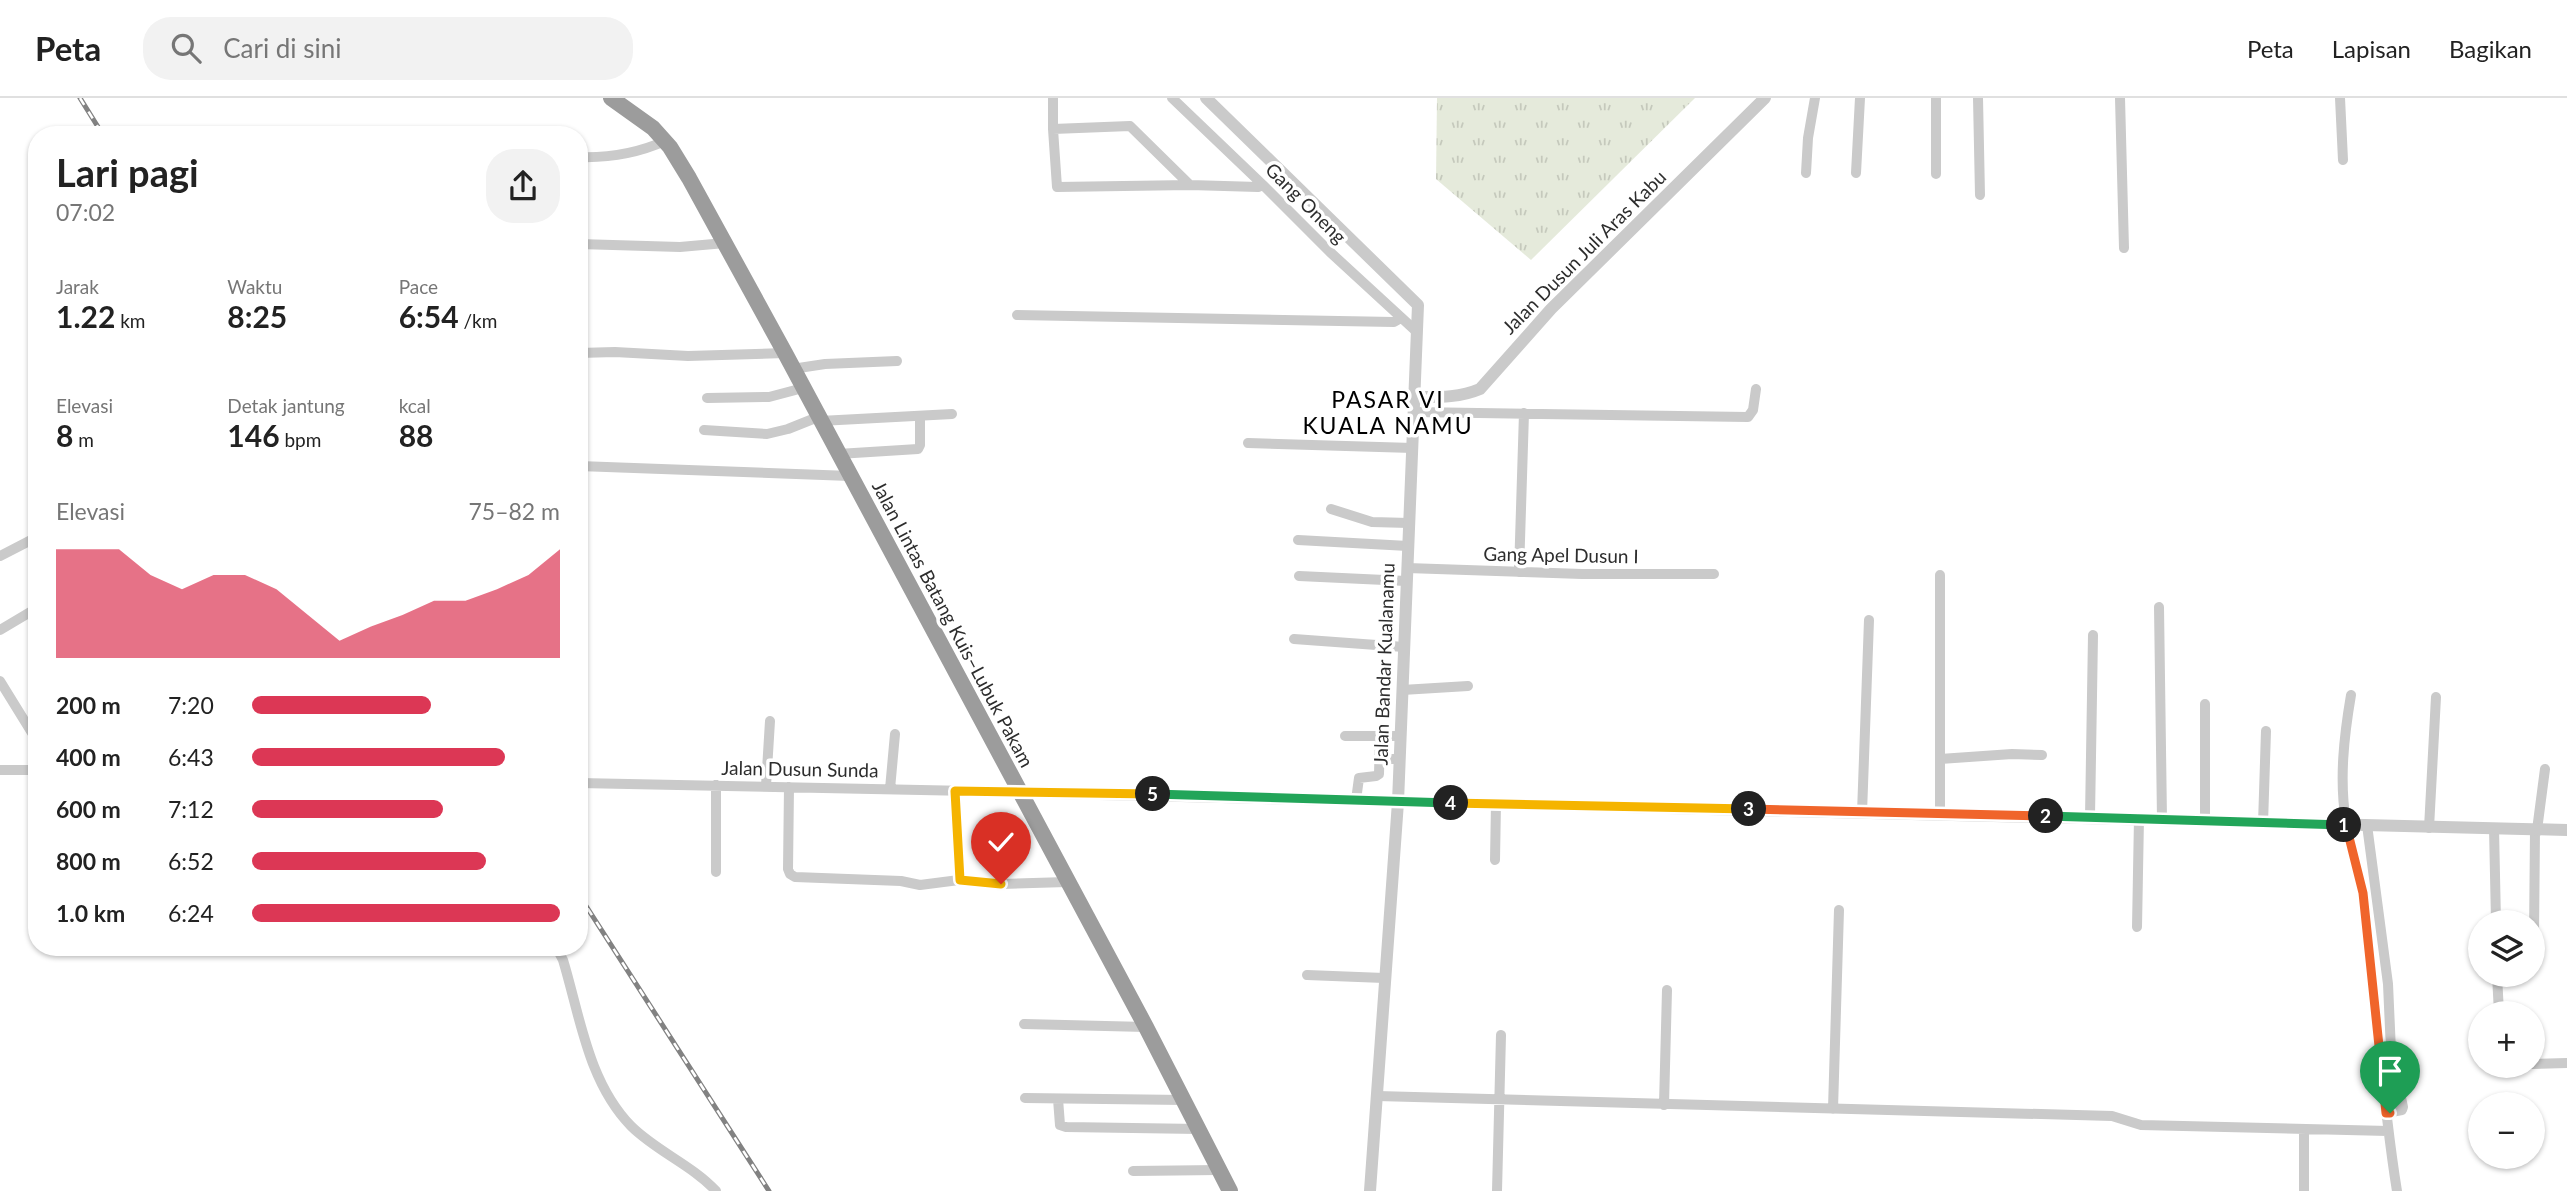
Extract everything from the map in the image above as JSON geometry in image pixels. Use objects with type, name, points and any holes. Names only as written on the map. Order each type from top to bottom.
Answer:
[{"type":"highway","name":"Jalan Lintas Batang Kuis–Lubuk Pakam","points":[[611,98],[653,128],[689,178],[1146,1027],[1230,1191]]},
{"type":"street","points":[[1053,98],[1058,187],[1264,185]]},
{"type":"street","name":"Gang Oneng","points":[[1171,98],[1417,332]]},
{"type":"street","name":"Jalan Bandar Kualanamu","points":[[1206,98],[1418,305],[1398,802],[1370,1191]]},
{"type":"street","name":"Jalan Dusun Juli Aras Kabu","points":[[1415,397],[1450,397],[1480,389],[1551,309],[1765,98]]},
{"type":"street","points":[[1806,173],[1808,138],[1815,98]]},
{"type":"street","points":[[1856,173],[1860,98]]},
{"type":"street","points":[[1936,98],[1936,174]]},
{"type":"street","points":[[1978,98],[1980,195]]},
{"type":"street","points":[[2120,98],[2124,248]]},
{"type":"street","points":[[2340,98],[2343,160]]},
{"type":"street","points":[[1053,129],[1130,126],[1190,185]]},
{"type":"street","points":[[588,158],[648,148],[664,141]]},
{"type":"street","points":[[588,244],[680,247],[725,243]]},
{"type":"street","points":[[1017,315],[1381,322],[1394,322],[1401,318]]},
{"type":"street","points":[[588,353],[688,356],[785,354]]},
{"type":"street","points":[[792,369],[825,364],[897,361]]},
{"type":"street","points":[[707,398],[769,397],[803,388]]},
{"type":"street","points":[[1414,412],[1748,417],[1753,410],[1756,388]]},
{"type":"street","points":[[1450,397],[1450,412]]},
{"type":"street","points":[[1519,572],[1524,413]]},
{"type":"street","points":[[704,430],[766,434],[819,419],[952,414]]},
{"type":"street","points":[[838,454],[918,449],[920,416]]},
{"type":"street","points":[[1248,443],[1413,448]]},
{"type":"street","points":[[588,466],[850,476]]},
{"type":"street","points":[[1331,509],[1372,522],[1409,523]]},
{"type":"street","points":[[1298,540],[1408,546]]},
{"type":"street","points":[[0,556],[28,542]]},
{"type":"street","name":"Gang Apel Dusun I","points":[[1299,576],[1519,572],[1714,575]]},
{"type":"street","points":[[1940,575],[1940,814]]},
{"type":"street","points":[[2159,607],[2162,819]]},
{"type":"street","points":[[0,630],[28,613]]},
{"type":"street","points":[[1863,813],[1869,620]]},
{"type":"street","points":[[2090,817],[2093,635]]},
{"type":"street","points":[[1294,639],[1404,647]]},
{"type":"street","points":[[0,681],[28,726]]},
{"type":"street","points":[[1402,690],[1468,686]]},
{"type":"street","points":[[2351,695],[2343,764],[2346,825],[2363,893],[2391,1113],[2388,1131],[2397,1191]]},
{"type":"street","points":[[2429,828],[2436,697]]},
{"type":"street","points":[[2205,821],[2206,704]]},
{"type":"street","points":[[766,786],[770,721]]},
{"type":"street","points":[[2263,824],[2266,731]]},
{"type":"street","points":[[890,789],[895,734]]},
{"type":"street","points":[[1345,736],[1401,736]]},
{"type":"street","points":[[1356,800],[1359,778],[1379,774],[1380,736]]},
{"type":"street","points":[[1940,759],[2012,754],[2042,755]]},
{"type":"street","points":[[1380,759],[1400,759]]},
{"type":"street","points":[[2534,910],[2536,830],[2545,769]]},
{"type":"street","points":[[0,770],[28,770]]},
{"type":"street","name":"Jalan Dusun Sunda","points":[[588,783],[1019,792]]},
{"type":"street","points":[[716,785],[716,872]]},
{"type":"street","points":[[789,787],[788,869],[791,876],[901,881],[920,885],[960,880],[1001,884],[1067,882]]},
{"type":"street","points":[[955,791],[960,880]]},
{"type":"street","points":[[1019,792],[2567,830]]},
{"type":"street","points":[[1495,860],[1496,803]]},
{"type":"street","points":[[2137,927],[2139,818]]},
{"type":"street","points":[[2367,825],[2388,984],[2391,1051],[2403,1107],[2402,1111],[2391,1113]]},
{"type":"street","points":[[2494,828],[2496,910]]},
{"type":"street","points":[[1833,1109],[1839,910]]},
{"type":"street","points":[[561,956],[594,1069],[602,1086],[631,1126],[709,1183],[716,1191]]},
{"type":"street","points":[[1307,975],[1384,978]]},
{"type":"street","points":[[1664,1105],[1667,990]]},
{"type":"street","points":[[1024,1024],[1146,1027]]},
{"type":"street","points":[[1497,1191],[1501,1035]]},
{"type":"street","points":[[2545,1064],[2567,1063]]},
{"type":"street","points":[[1377,1096],[2112,1116],[2141,1125],[2388,1131]]},
{"type":"street","points":[[1025,1098],[1184,1100]]},
{"type":"street","points":[[1058,1099],[1060,1125],[1066,1127],[1199,1129]]},
{"type":"street","points":[[2304,1130],[2304,1191]]},
{"type":"street","points":[[1133,1171],[1218,1170]]},
{"type":"green space","points":[[1437,98],[1695,98],[1531,260],[1436,179]]},
{"type":"railway","points":[[80,98],[97,126]]},
{"type":"railway","points":[[588,909],[769,1191]]},
{"type":"district","name":"PASAR VI KUALA NAMU","points":[[1388,413]]},
{"type":"route","points":[[1001,884],[960,880],[955,791],[2346,825],[2363,893],[2386,1113],[2390,1113]]}]
